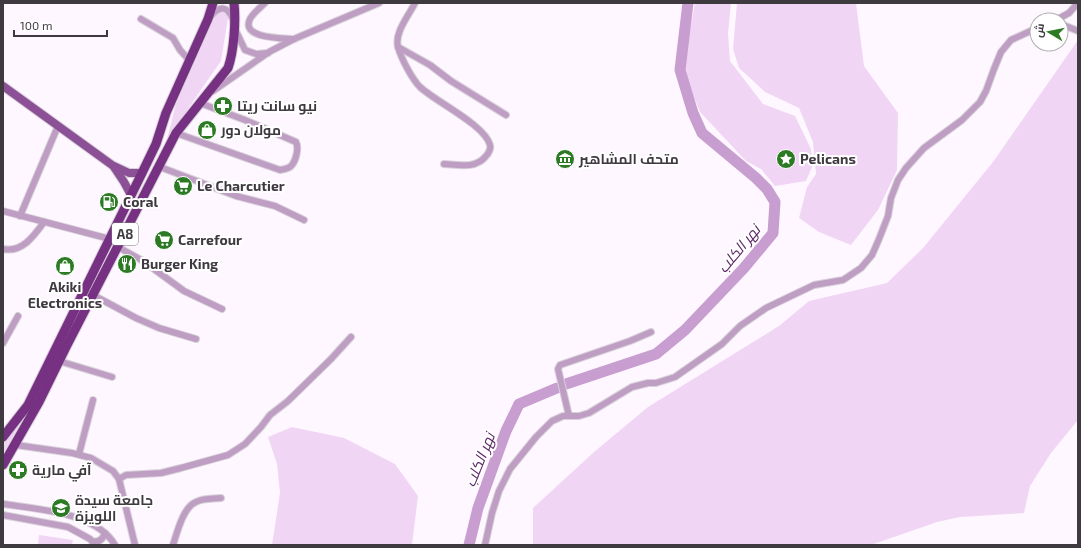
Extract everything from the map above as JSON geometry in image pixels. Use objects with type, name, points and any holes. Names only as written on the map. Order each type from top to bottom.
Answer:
[{"type":"highway","name":"A8","points":[[3,437],[28,405],[142,173],[156,144],[166,113],[208,19],[213,3]]},
{"type":"highway","name":"A8","points":[[3,465],[16,445],[39,402],[59,360],[160,167],[176,133],[228,68],[231,60],[234,27],[234,3]]},
{"type":"main road","points":[[3,86],[112,165],[129,173],[142,173]]},
{"type":"main road","points":[[112,165],[131,195]]},
{"type":"street","points":[[265,3],[249,20],[248,26],[250,30],[258,35],[294,40]]},
{"type":"street","points":[[176,133],[280,170],[288,168],[292,165],[297,150],[298,146],[296,142],[202,100],[269,52],[379,3]]},
{"type":"street","points":[[415,3],[398,35],[397,41],[398,47],[409,70],[420,86],[481,131],[490,144],[490,149],[486,157],[471,166],[444,164]]},
{"type":"street","points":[[1069,13],[1078,4]]},
{"type":"street","points":[[208,19],[215,11],[225,9],[231,15],[234,27],[245,50],[256,54],[269,52]]},
{"type":"street","points":[[141,19],[173,38],[180,50],[190,61]]},
{"type":"street","points":[[485,545],[499,490],[510,469],[546,426],[557,418],[579,416],[589,413],[632,387],[648,383],[656,383],[675,377],[722,344],[740,326],[766,308],[814,285],[843,280],[861,268],[872,255],[884,226],[891,198],[898,180],[914,157],[936,138],[962,120],[980,102],[986,91],[1001,52],[1011,40],[1029,32]]},
{"type":"street","points":[[398,47],[430,65],[451,81],[506,115]]},
{"type":"street","points":[[20,216],[58,126]]},
{"type":"street","points":[[160,167],[236,196],[275,206],[304,220]]},
{"type":"street","points":[[3,211],[110,239]]},
{"type":"street","points":[[3,249],[12,250],[22,245],[34,236],[44,222]]},
{"type":"street","points":[[118,247],[143,261],[184,291],[222,309]]},
{"type":"street","points":[[93,295],[136,318],[159,328],[196,339]]},
{"type":"street","points":[[3,343],[18,316]]},
{"type":"street","points":[[569,416],[558,370],[560,365],[630,341],[651,332]]},
{"type":"street","points":[[118,479],[126,475],[161,473],[181,468],[228,454],[245,444],[270,415],[288,401],[351,337]]},
{"type":"street","points":[[59,360],[112,377]]},
{"type":"street","points":[[78,454],[93,400]]},
{"type":"street","points":[[16,445],[78,454],[91,458],[113,471],[118,479],[135,545]]},
{"type":"street","points":[[172,545],[183,516],[193,503],[201,500],[220,498]]},
{"type":"street","points":[[3,504],[35,508],[77,517],[90,523],[105,533],[115,545]]},
{"type":"street","points":[[3,515],[68,527],[94,543],[104,537],[105,533]]},
{"type":"shaded area","points":[[695,3],[731,3],[728,34],[730,61],[763,104],[795,116],[811,149],[812,167],[806,181],[775,186],[761,169],[746,161],[700,112],[683,70]]},
{"type":"shaded area","points":[[737,3],[856,3],[864,66],[898,113],[897,170],[878,210],[851,245],[819,232],[799,218],[807,187],[816,174],[813,142],[799,108],[765,92],[739,68],[733,49]]},
{"type":"shaded area","points":[[221,12],[227,14],[228,18],[221,61],[167,139],[176,104],[213,21],[217,13]]},
{"type":"shaded area","points":[[1078,40],[1078,420],[1051,453],[1030,486],[1024,513],[960,517],[937,522],[871,545],[533,545],[533,508],[594,452],[648,407],[779,326],[809,301],[887,283],[923,248],[993,162]]},
{"type":"shaded area","points":[[20,424],[3,454],[3,443]]},
{"type":"shaded area","points":[[292,427],[344,438],[395,464],[418,496],[412,545],[272,545],[280,493],[277,464],[268,437]]},
{"type":"shaded area","points":[[39,535],[73,540],[72,545],[38,545]]},
{"type":"waterway","name":"نهر الكلب","points":[[566,384],[656,354],[685,330],[744,268],[773,233],[775,202],[767,189],[702,133],[693,113],[680,70],[688,3]]},
{"type":"waterway","name":"نهر الكلب","points":[[469,545],[478,508],[506,431],[519,404],[557,388]]},
{"type":"place","name":"نيو سانت ريتا","points":[[223,106]]},
{"type":"place","name":"مولان دور","points":[[207,130]]},
{"type":"place","name":"متحف المشاهير","points":[[565,159]]},
{"type":"place","name":"Pelicans","points":[[786,159]]},
{"type":"place","name":"Le Charcutier","points":[[183,186]]},
{"type":"place","name":"Coral","points":[[109,202]]},
{"type":"place","name":"Carrefour","points":[[164,240]]},
{"type":"place","name":"Burger King","points":[[127,264]]},
{"type":"place","name":"Akiki Electronics","points":[[65,266]]},
{"type":"place","name":"آفي مارية","points":[[18,470]]},
{"type":"place","name":"جامعة سيدة اللويزة","points":[[61,508]]}]
